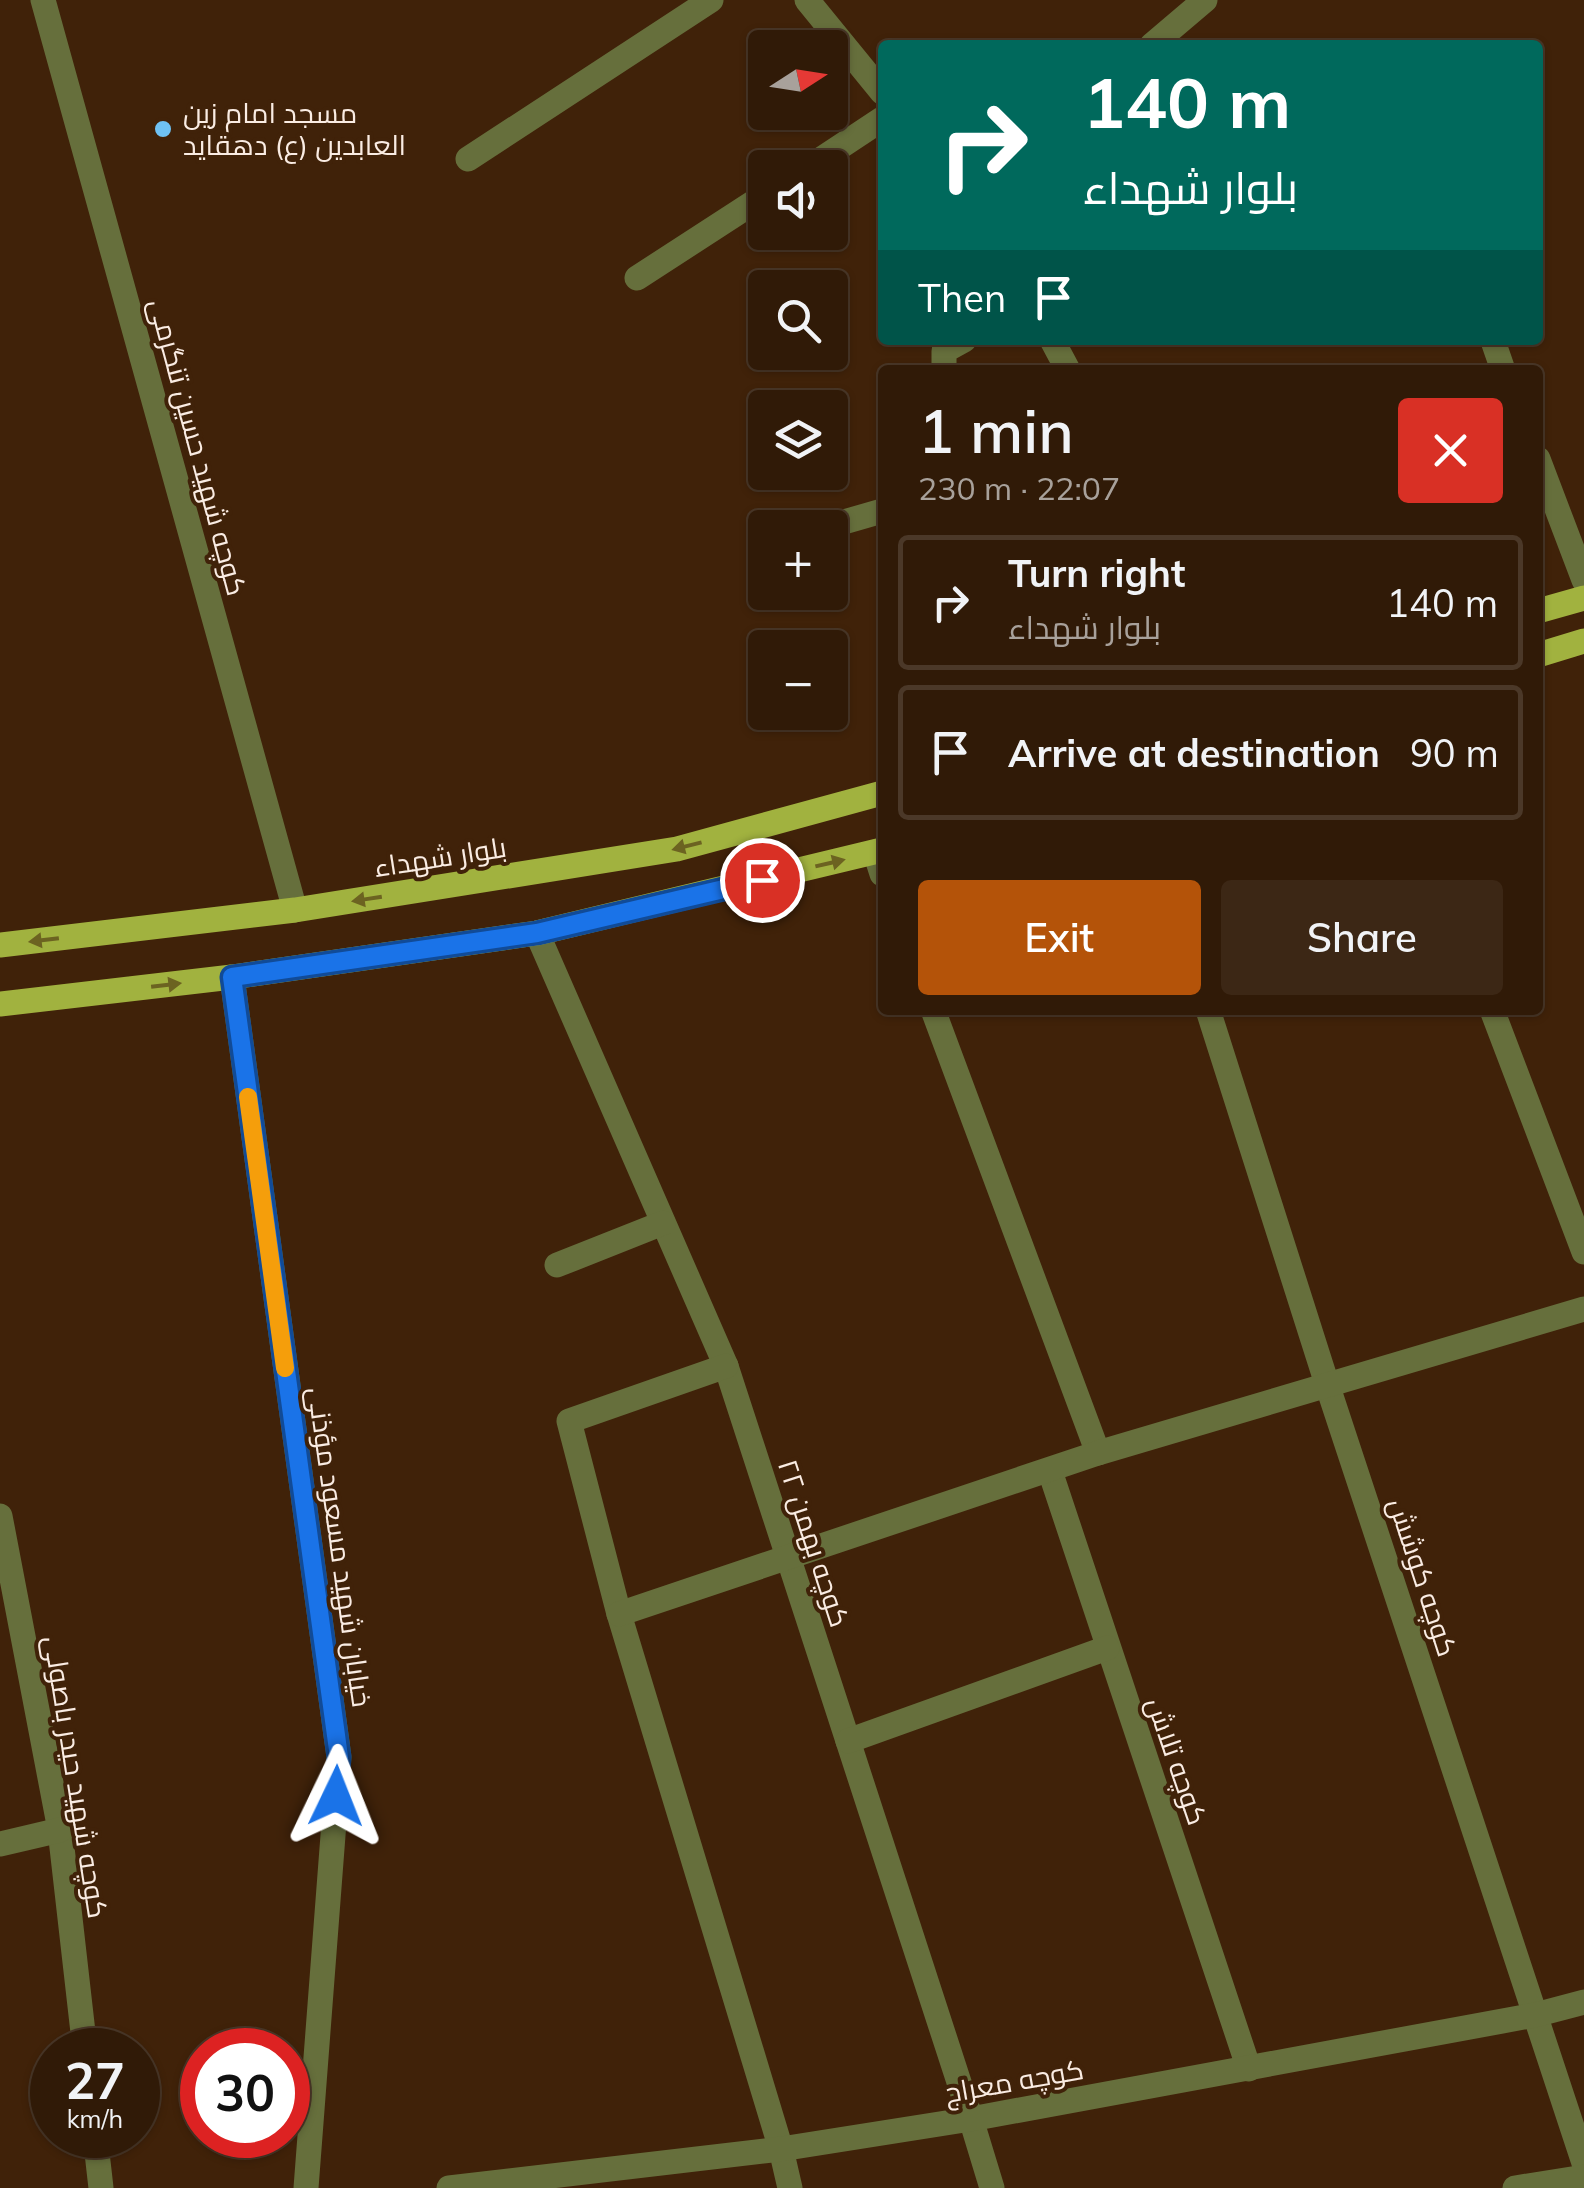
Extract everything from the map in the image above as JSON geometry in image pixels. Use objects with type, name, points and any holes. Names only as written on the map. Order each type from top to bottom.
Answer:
[{"type":"main road","points":[[1543,610],[1584,598]]},
{"type":"main road","points":[[1543,653],[1584,641]]},
{"type":"main road","name":"بلوار شهداء","points":[[0,945],[296,910],[677,850],[878,793]]},
{"type":"main road","points":[[0,1004],[232,977],[537,933],[878,859]]},
{"type":"street","name":"کوچه شهید حسین تنگرمی","points":[[43,0],[296,910]]},
{"type":"street","points":[[468,159],[711,0]]},
{"type":"street","points":[[807,0],[878,87]]},
{"type":"street","points":[[1158,40],[1205,0]]},
{"type":"street","points":[[836,150],[878,123]]},
{"type":"street","points":[[638,278],[748,207]]},
{"type":"street","points":[[944,365],[944,351],[955,345]]},
{"type":"street","points":[[1543,472],[1584,580]]},
{"type":"street","points":[[848,521],[878,512]]},
{"type":"street","name":"کوچه بهمن ۲۲","points":[[537,933],[726,1366],[992,2188]]},
{"type":"street","name":"خیابان شهید مسعود مؤذنی","points":[[232,977],[339,1757],[306,2188]]},
{"type":"street","points":[[935,1015],[1098,1453]]},
{"type":"street","name":"کوچه کوشش","points":[[1210,1015],[1584,2162]]},
{"type":"street","points":[[1494,1015],[1584,1252]]},
{"type":"street","points":[[557,1266],[662,1223]]},
{"type":"street","points":[[619,1614],[1098,1453],[1584,1309]]},
{"type":"street","points":[[726,1366],[569,1421],[619,1614],[790,2188]]},
{"type":"street","name":"کوچه تلاش","points":[[1050,1470],[1250,2069]]},
{"type":"street","name":"کوچه شهید حیدر باصولی","points":[[0,1516],[3,1549],[60,1830],[82,2028]]},
{"type":"street","points":[[848,1741],[1107,1648]]},
{"type":"street","points":[[0,1844],[60,1830]]},
{"type":"street","name":"کوچه معراج","points":[[449,2188],[781,2149],[972,2120],[1535,2015],[1584,2002]]},
{"type":"street","points":[[98,2158],[101,2188]]},
{"type":"street","points":[[1515,2188],[1584,2177]]},
{"type":"slow traffic","points":[[248,1097],[285,1368]]},
{"type":"place","name":"مسجد امام زین العابدین (ع) دهقاید","points":[[163,129]]},
{"type":"route","points":[[336,1796],[339,1757],[232,977],[537,933],[762,880]]}]
